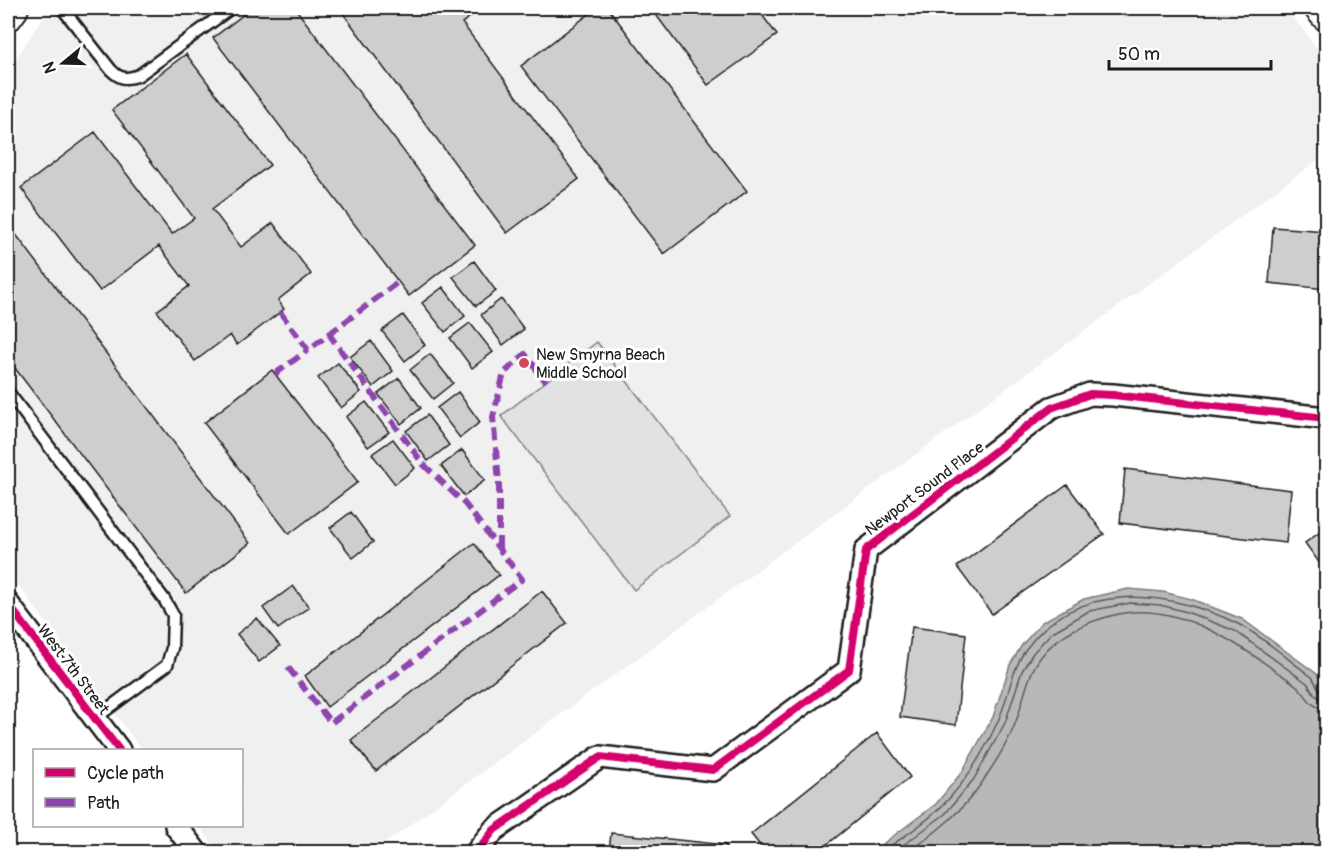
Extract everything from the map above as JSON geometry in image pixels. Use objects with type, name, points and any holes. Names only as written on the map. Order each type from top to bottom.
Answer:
[{"type":"street","points":[[8,15],[13,8]]},
{"type":"street","points":[[1320,8],[1326,15]]},
{"type":"street","name":"Newport Sound Place","points":[[477,852],[494,830],[600,757],[713,770],[849,669],[866,550],[1051,408],[1090,394],[1326,418]]},
{"type":"street","name":"West 7th Street","points":[[8,604],[118,749]]},
{"type":"street","points":[[177,827],[196,852]]},
{"type":"lane","points":[[62,8],[111,70],[119,77],[129,79],[139,75],[231,8]]},
{"type":"lane","points":[[8,392],[164,599],[173,615],[172,648],[167,664],[94,718]]},
{"type":"shaded area","name":"New Smyrna Beach Middle School","points":[[49,8],[1286,8],[1326,60],[1326,154],[373,852],[219,852],[200,827],[243,827],[243,749],[141,749],[8,572],[8,71]]},
{"type":"shaded area","points":[[597,342],[730,516],[634,590],[501,416]]},
{"type":"water","points":[[1128,589],[1163,592],[1191,599],[1242,619],[1317,674],[1326,690],[1326,852],[872,852],[936,804],[962,772],[993,717],[1010,665],[1022,645],[1042,622],[1084,599]]},
{"type":"building","points":[[252,8],[295,8],[475,245],[409,296],[213,38]]},
{"type":"building","points":[[339,8],[482,8],[462,23],[579,179],[507,233]]},
{"type":"building","points":[[597,8],[608,8],[747,191],[664,254],[521,66]]},
{"type":"building","points":[[651,8],[757,8],[777,35],[708,85]]},
{"type":"building","points":[[186,54],[270,165],[212,209],[241,247],[273,223],[311,274],[278,300],[284,309],[237,345],[230,335],[195,361],[157,311],[189,286],[159,246],[100,291],[21,188],[95,132],[172,234],[194,218],[112,110]]},
{"type":"building","points":[[8,224],[250,543],[186,593],[8,359]]},
{"type":"building","points":[[1273,227],[1326,231],[1326,289],[1269,283]]},
{"type":"building","points":[[474,261],[496,291],[476,306],[453,277]]},
{"type":"building","points":[[443,287],[465,316],[445,332],[422,303]]},
{"type":"building","points":[[501,299],[524,329],[503,345],[481,315]]},
{"type":"building","points":[[403,315],[425,345],[405,361],[382,331]]},
{"type":"building","points":[[470,323],[493,352],[472,368],[450,338]]},
{"type":"building","points":[[371,341],[393,371],[373,387],[350,357]]},
{"type":"building","points":[[430,354],[453,383],[433,399],[410,370]]},
{"type":"building","points":[[338,363],[361,392],[341,408],[318,378]]},
{"type":"building","points":[[272,370],[358,482],[289,534],[204,423]]},
{"type":"building","points":[[399,378],[421,408],[401,424],[378,394]]},
{"type":"building","points":[[458,392],[480,422],[460,438],[437,408]]},
{"type":"building","points":[[366,402],[389,432],[368,447],[346,417]]},
{"type":"building","points":[[427,415],[449,445],[428,461],[406,431]]},
{"type":"building","points":[[393,439],[415,468],[395,484],[372,454]]},
{"type":"building","points":[[462,450],[485,480],[464,496],[441,466]]},
{"type":"building","points":[[1125,469],[1291,490],[1286,543],[1120,523]]},
{"type":"building","points":[[1067,485],[1104,534],[992,614],[957,567]]},
{"type":"building","points":[[351,512],[373,542],[353,558],[330,528]]},
{"type":"building","points":[[1326,528],[1326,572],[1305,543]]},
{"type":"building","points":[[474,543],[499,575],[327,707],[305,676]]},
{"type":"building","points":[[293,586],[309,607],[278,629],[263,608]]},
{"type":"building","points":[[542,591],[567,623],[376,771],[351,740]]},
{"type":"building","points":[[257,618],[280,646],[259,662],[237,634]]},
{"type":"building","points":[[912,627],[966,634],[956,725],[900,717]]},
{"type":"building","points":[[877,733],[910,777],[818,852],[765,852],[751,834]]},
{"type":"building","points":[[611,833],[726,845],[726,852],[609,852]]},
{"type":"marked path","points":[[329,334],[398,282]]},
{"type":"marked path","points":[[280,312],[308,350],[329,334],[423,464],[465,504],[522,579],[331,723],[287,666]]},
{"type":"marked path","points":[[275,374],[308,350]]},
{"type":"marked path","points":[[499,549],[499,482],[493,417],[504,373],[525,354],[546,382]]},
{"type":"cycle path","points":[[477,852],[494,830],[600,757],[713,770],[849,670],[866,550],[1051,408],[1090,394],[1326,418]]},
{"type":"cycle path","points":[[8,604],[118,749]]},
{"type":"place","name":"New Smyrna Beach Middle School","points":[[524,363]]}]
